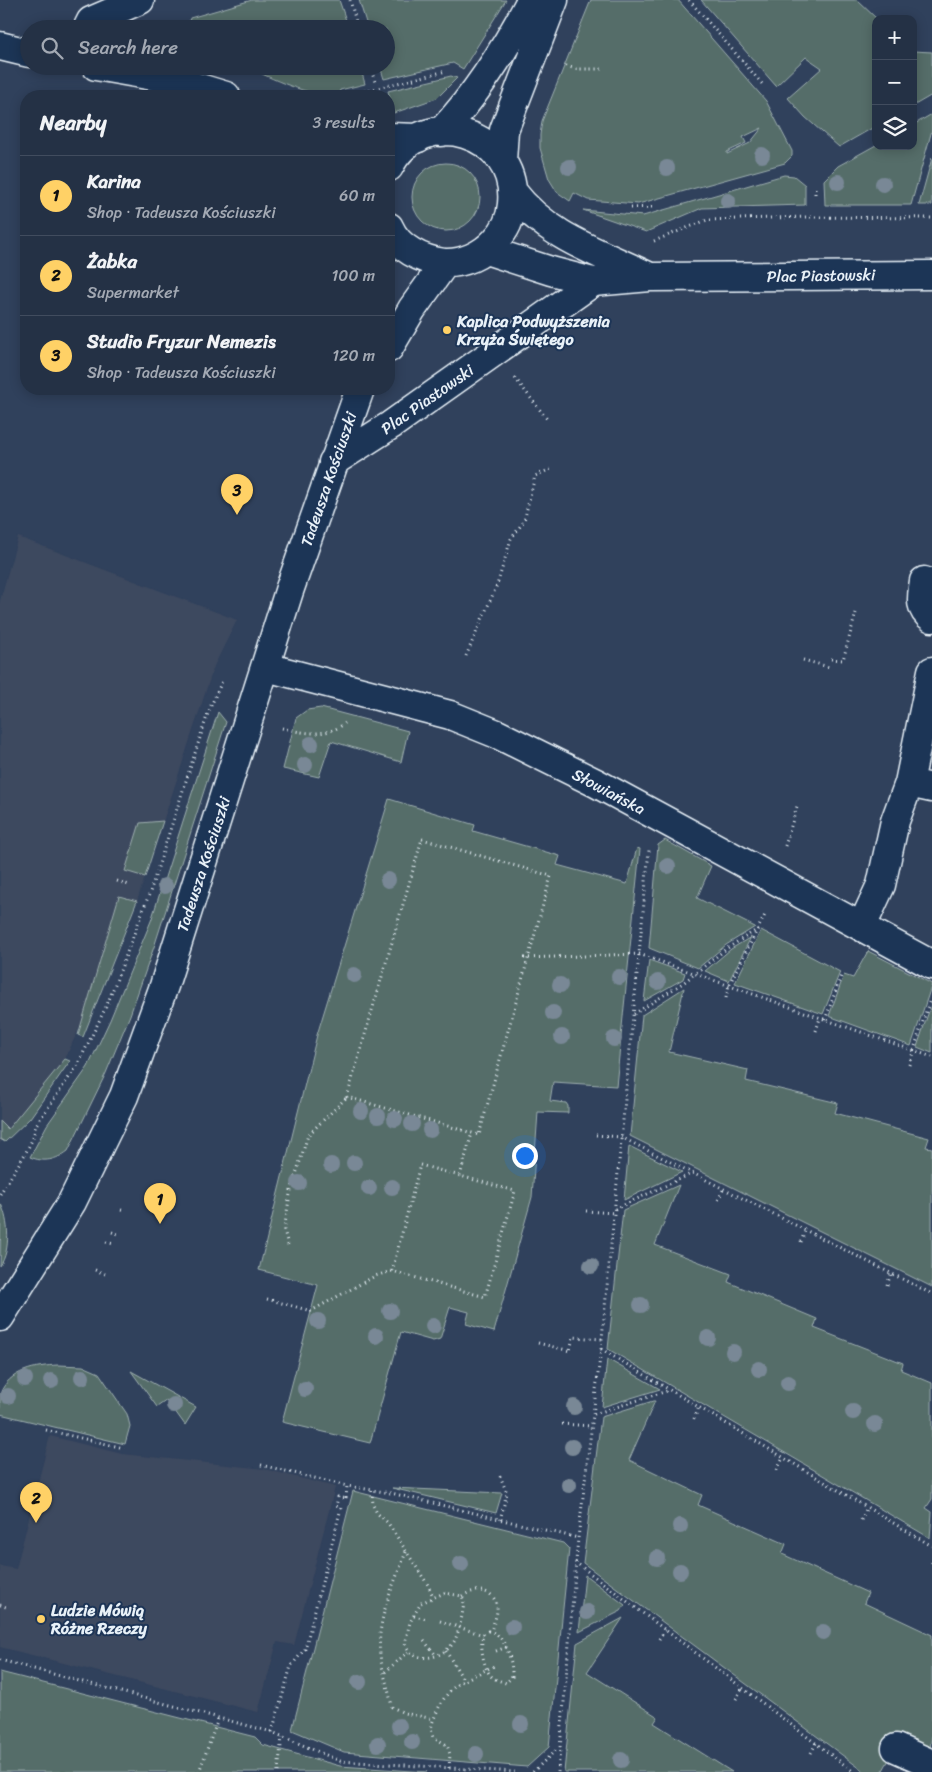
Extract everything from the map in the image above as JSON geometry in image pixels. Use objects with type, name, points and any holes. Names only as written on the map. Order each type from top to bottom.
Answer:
[{"type":"street","points":[[93,20],[140,0]]},
{"type":"street","points":[[395,158],[402,148],[429,135],[460,112],[531,0]]},
{"type":"street","points":[[502,161],[504,130],[554,0]]},
{"type":"street","points":[[0,46],[20,51]]},
{"type":"street","points":[[147,75],[170,79],[206,90]]},
{"type":"street","points":[[395,137],[467,134],[483,141],[496,152],[508,171],[513,192],[511,214],[502,234],[486,250],[466,260],[445,263],[423,258],[404,247],[395,237]]},
{"type":"street","name":"Plac Piastowski","points":[[513,192],[527,210],[558,232],[580,245],[650,276]]},
{"type":"street","name":"Plac Piastowski","points":[[486,250],[551,271],[594,282],[650,276],[932,275]]},
{"type":"street","points":[[395,338],[412,309],[445,263]]},
{"type":"street","name":"Plac Piastowski","points":[[333,462],[391,425],[594,282]]},
{"type":"street","name":"Tadeusza Kościuszki","points":[[0,1317],[72,1202],[124,1096],[164,986],[266,667],[357,395]]},
{"type":"street","points":[[924,581],[921,604],[923,610],[932,618]]},
{"type":"street","name":"Słowiańska","points":[[266,667],[433,710],[477,725],[596,783],[932,965]]},
{"type":"street","points":[[862,926],[881,885],[895,821],[920,785],[932,671]]},
{"type":"street","points":[[896,1748],[932,1764]]},
{"type":"path","points":[[350,0],[356,20]]},
{"type":"path","points":[[689,0],[764,86]]},
{"type":"path","points":[[563,66],[576,69],[602,69]]},
{"type":"path","points":[[370,90],[452,70]]},
{"type":"path","points":[[373,75],[375,82]]},
{"type":"path","points":[[815,188],[815,199]]},
{"type":"path","points":[[631,208],[653,207]]},
{"type":"path","points":[[646,245],[707,220],[806,217],[932,218]]},
{"type":"path","points":[[517,381],[547,419]]},
{"type":"path","points":[[466,656],[497,585],[511,539],[524,520],[535,476],[553,468]]},
{"type":"path","points":[[831,659],[843,660],[856,613]]},
{"type":"path","points":[[803,660],[829,667]]},
{"type":"path","points":[[0,1194],[25,1154],[33,1138],[36,1125],[77,1066],[107,1005],[142,915],[202,731],[219,687]]},
{"type":"path","points":[[281,728],[310,734],[320,733],[341,727],[352,718]]},
{"type":"path","points":[[783,852],[798,803]]},
{"type":"path","points":[[288,1246],[284,1230],[292,1186],[308,1134],[347,1097],[422,839],[551,876],[526,958],[479,1135],[347,1097]]},
{"type":"path","points":[[558,1772],[558,1747],[578,1538],[601,1349],[649,847]]},
{"type":"path","points":[[117,881],[129,885]]},
{"type":"path","points":[[726,998],[729,985],[767,911]]},
{"type":"path","points":[[634,1014],[697,973],[726,949],[758,929]]},
{"type":"path","points":[[526,958],[639,954],[932,1057]]},
{"type":"path","points":[[825,1020],[842,973]]},
{"type":"path","points":[[909,1065],[912,1050],[932,993]]},
{"type":"path","points":[[816,1032],[820,1018]]},
{"type":"path","points":[[460,1176],[472,1133]]},
{"type":"path","points":[[596,1134],[621,1137],[694,1172],[723,1190],[932,1294]]},
{"type":"path","points":[[267,1299],[311,1311],[375,1276],[392,1271],[485,1297],[515,1191],[420,1165],[392,1271]]},
{"type":"path","points":[[586,1211],[615,1211],[694,1172]]},
{"type":"path","points":[[718,1200],[723,1190]]},
{"type":"path","points":[[801,1242],[805,1231]]},
{"type":"path","points":[[112,1232],[118,1234]]},
{"type":"path","points":[[106,1242],[114,1244]]},
{"type":"path","points":[[95,1270],[105,1274]]},
{"type":"path","points":[[887,1285],[891,1274]]},
{"type":"path","points":[[538,1343],[570,1351],[573,1338],[602,1339]]},
{"type":"path","points":[[601,1349],[698,1409],[932,1546]]},
{"type":"path","points":[[594,1414],[668,1390]]},
{"type":"path","points":[[694,1419],[698,1409]]},
{"type":"path","points":[[562,1424],[592,1426]]},
{"type":"path","points":[[46,1430],[124,1448]]},
{"type":"path","points":[[777,1470],[783,1458]]},
{"type":"path","points":[[261,1465],[578,1538]]},
{"type":"path","points":[[500,1476],[506,1493],[500,1520]]},
{"type":"path","points":[[272,1732],[291,1666],[305,1649],[341,1508],[336,1506],[338,1497],[346,1499],[347,1486]]},
{"type":"path","points":[[372,1491],[373,1505],[377,1513],[388,1523],[428,1585],[432,1596]]},
{"type":"path","points":[[860,1520],[867,1507]]},
{"type":"path","points":[[406,1552],[385,1608],[380,1632],[381,1662],[385,1672],[392,1707],[404,1713],[434,1718]]},
{"type":"path","points":[[576,1562],[854,1772]]},
{"type":"path","points":[[440,1621],[458,1625],[483,1635],[491,1631],[497,1607],[492,1597],[483,1590],[474,1589],[462,1596],[444,1593],[432,1596],[421,1603],[404,1638],[408,1652],[418,1658],[446,1651],[455,1639],[458,1625],[464,1610],[462,1596]]},
{"type":"path","points":[[0,1605],[6,1607]]},
{"type":"path","points":[[414,1616],[427,1619]]},
{"type":"path","points":[[660,1639],[664,1630]]},
{"type":"path","points":[[483,1635],[482,1645],[486,1669],[491,1676],[506,1683],[512,1677],[507,1647],[491,1631]]},
{"type":"path","points":[[424,1641],[436,1655]]},
{"type":"path","points":[[496,1651],[507,1647]]},
{"type":"path","points":[[446,1651],[464,1679]]},
{"type":"path","points":[[385,1672],[408,1652]]},
{"type":"path","points":[[0,1660],[272,1732],[340,1761],[515,1772]]},
{"type":"path","points":[[449,1768],[450,1754],[447,1745],[432,1734],[430,1726],[442,1698],[464,1679],[494,1666]]},
{"type":"path","points":[[736,1699],[742,1688]]},
{"type":"path","points":[[199,1772],[218,1718]]},
{"type":"path","points":[[278,1772],[282,1737]]},
{"type":"path","points":[[811,1753],[816,1743]]},
{"type":"path","points":[[533,1772],[558,1747]]},
{"type":"shaded area","points":[[18,537],[237,620],[214,666],[137,901],[65,1059],[8,1129],[0,1144],[0,601]]},
{"type":"shaded area","points":[[50,1436],[122,1454],[264,1469],[335,1487],[294,1645],[277,1642],[258,1712],[0,1647],[0,1566],[16,1569]]},
{"type":"green space","points":[[252,0],[339,0],[346,20],[189,20],[190,18]]},
{"type":"green space","points":[[359,0],[506,0],[463,69],[453,63],[384,79],[383,75],[395,75],[395,20],[365,20]]},
{"type":"green space","points":[[591,0],[678,0],[766,101],[792,151],[792,156],[785,163],[638,204],[588,200],[574,193],[570,201],[557,192],[549,179],[540,148],[542,121]],"holes":[[[762,128],[750,143],[727,154],[727,152],[746,143],[743,137]]]},
{"type":"green space","points":[[701,0],[857,0],[873,15],[872,128],[839,147],[805,117],[788,98],[822,68],[806,57],[776,86]]},
{"type":"green space","points":[[917,51],[932,52],[932,95],[917,104]]},
{"type":"green space","points":[[265,75],[362,75],[365,84],[340,90],[302,90]]},
{"type":"green space","points":[[451,76],[457,78],[437,98],[395,113],[395,90],[392,90]]},
{"type":"green space","points":[[932,114],[932,130],[911,205],[825,205],[824,180],[838,166],[872,147],[872,150],[917,150],[917,123]]},
{"type":"green space","points":[[932,158],[932,205],[919,205]]},
{"type":"green space","points":[[439,163],[453,163],[465,168],[475,178],[480,190],[480,204],[475,216],[465,226],[453,231],[439,231],[427,226],[417,216],[412,204],[412,190],[417,178],[427,168]]},
{"type":"green space","points":[[784,175],[794,176],[805,185],[805,205],[702,208],[646,232],[583,210],[643,216]]},
{"type":"green space","points":[[321,708],[408,731],[401,762],[331,741],[319,777],[283,769],[296,718],[307,710]]},
{"type":"green space","points":[[218,712],[226,722],[155,944],[130,1015],[106,1073],[68,1151],[50,1160],[30,1157],[47,1125],[88,1067],[110,1020],[151,921]]},
{"type":"green space","points":[[389,799],[475,825],[473,831],[560,856],[557,865],[627,884],[637,848],[640,849],[616,1086],[553,1082],[550,1101],[566,1103],[568,1113],[538,1112],[532,1197],[494,1332],[466,1324],[469,1312],[450,1307],[440,1339],[433,1341],[401,1332],[370,1443],[282,1422],[318,1285],[259,1270],[317,1035]]},
{"type":"green space","points":[[163,821],[145,877],[125,871],[140,823]]},
{"type":"green space","points":[[665,840],[711,866],[697,898],[755,927],[726,945],[698,968],[649,948],[658,845]]},
{"type":"green space","points":[[119,896],[137,901],[83,1037],[78,1035]]},
{"type":"green space","points":[[761,930],[840,972],[823,1014],[735,983]]},
{"type":"green space","points":[[751,937],[729,981],[705,971],[731,949]]},
{"type":"green space","points":[[868,951],[932,984],[911,1046],[829,1016],[844,975],[853,978]]},
{"type":"green space","points":[[649,960],[685,973],[683,979],[644,1001]]},
{"type":"green space","points":[[684,988],[669,1052],[748,1070],[746,1081],[838,1103],[835,1113],[929,1138],[926,1147],[932,1148],[932,1287],[630,1136],[642,1015]]},
{"type":"green space","points":[[932,1002],[932,1053],[917,1047]]},
{"type":"green space","points":[[65,1059],[70,1061],[30,1118],[5,1142],[0,1139],[0,1121],[8,1129]]},
{"type":"green space","points":[[629,1146],[682,1172],[624,1200]]},
{"type":"green space","points":[[679,1185],[655,1245],[731,1274],[728,1282],[817,1319],[814,1328],[903,1363],[901,1370],[932,1383],[932,1499],[926,1508],[932,1512],[930,1538],[608,1349],[623,1210]]},
{"type":"green space","points":[[1,1204],[6,1219],[8,1235],[6,1252],[0,1266]]},
{"type":"green space","points":[[607,1359],[660,1389],[602,1407]]},
{"type":"green space","points":[[58,1365],[83,1366],[99,1373],[127,1414],[130,1426],[125,1444],[0,1414],[0,1394],[10,1379],[32,1368]]},
{"type":"green space","points":[[131,1371],[196,1407],[185,1425],[167,1400],[157,1407]]},
{"type":"green space","points":[[655,1401],[629,1460],[702,1495],[698,1505],[786,1544],[782,1554],[868,1593],[864,1603],[932,1635],[932,1736],[930,1748],[932,1752],[891,1756],[882,1772],[865,1772],[583,1563],[601,1417]]},
{"type":"green space","points":[[392,1488],[502,1493],[496,1513]]},
{"type":"green space","points":[[353,1491],[563,1543],[569,1549],[549,1747],[527,1767],[344,1752],[292,1730]]},
{"type":"green space","points":[[585,1575],[625,1605],[621,1611],[579,1632]]},
{"type":"green space","points":[[623,1618],[587,1672],[658,1717],[654,1723],[732,1772],[564,1772],[577,1643]]},
{"type":"green space","points":[[0,1672],[255,1737],[263,1745],[340,1766],[427,1772],[0,1772]]},
{"type":"place","name":"Kaplica Podwyższenia Krzyża Świętego","points":[[447,330]]},
{"type":"place","name":"Studio Fryzur Nemezis","points":[[237,515]]},
{"type":"place","name":"Karina","points":[[160,1224]]},
{"type":"place","name":"Żabka","points":[[36,1523]]},
{"type":"place","name":"Ludzie Mówią Różne Rzeczy","points":[[41,1619]]}]
